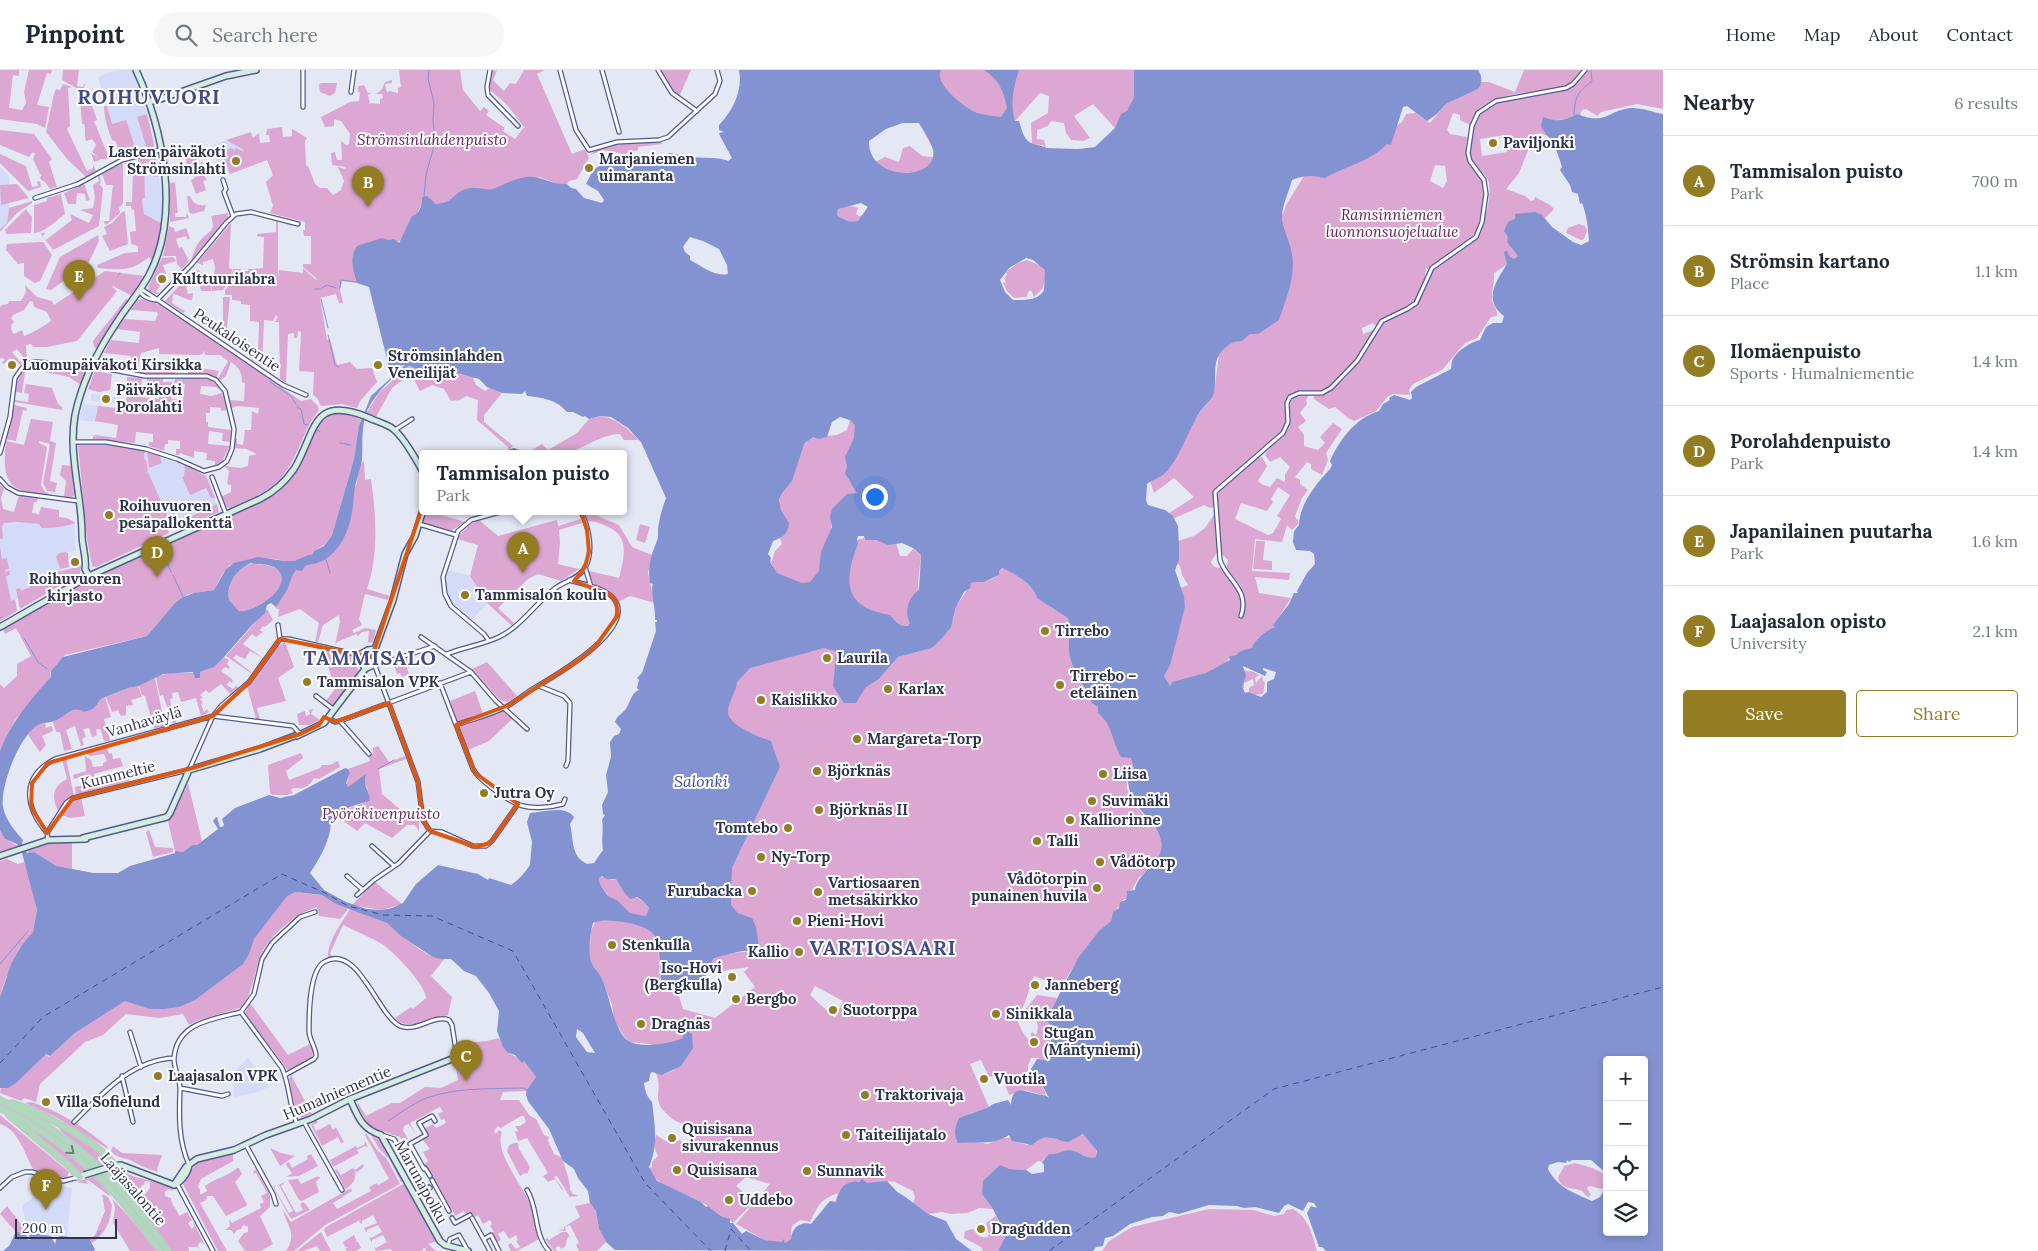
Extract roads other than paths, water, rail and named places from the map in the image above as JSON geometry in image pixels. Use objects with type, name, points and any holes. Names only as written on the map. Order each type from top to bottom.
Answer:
[{"type":"main road","points":[[0,1100],[14,1103],[62,1126],[99,1150],[114,1166]]},
{"type":"main road","name":"Laajasalontie","points":[[0,1100],[48,1126],[92,1160],[123,1192],[167,1251]]},
{"type":"main road","points":[[0,1109],[16,1119],[81,1176]]},
{"type":"main road","name":"Laajasalontie","points":[[0,1109],[51,1135],[87,1164],[119,1197],[160,1251]]},
{"type":"street","points":[[89,576],[90,572],[86,565],[77,504],[73,442],[78,405],[92,366],[112,330],[150,274],[161,243],[165,217],[164,180],[160,150],[148,101],[136,70]]},
{"type":"street","points":[[148,101],[152,102],[226,76],[256,70]]},
{"type":"street","points":[[303,70],[303,107]]},
{"type":"street","points":[[351,92],[354,70]]},
{"type":"street","points":[[490,70],[487,87],[488,94],[518,126]]},
{"type":"street","points":[[560,70],[576,130],[588,150],[617,142],[662,140],[668,137],[713,96],[720,81],[717,70]]},
{"type":"street","points":[[602,70],[620,132]]},
{"type":"street","points":[[658,70],[672,93],[697,110]]},
{"type":"street","points":[[1241,616],[1243,603],[1239,588],[1224,569],[1220,560],[1215,492],[1283,433],[1288,422],[1287,403],[1290,397],[1299,393],[1322,393],[1331,388],[1357,361],[1382,321],[1407,310],[1416,303],[1432,268],[1476,237],[1482,222],[1486,194],[1484,180],[1472,165],[1468,152],[1470,134],[1478,113],[1490,104],[1502,100],[1566,88],[1573,84],[1585,70]]},
{"type":"street","points":[[35,198],[70,187],[122,160],[160,150]]},
{"type":"street","points":[[223,180],[226,189],[224,192],[233,216]]},
{"type":"street","points":[[157,300],[192,264],[233,216],[246,211],[289,220],[298,224]]},
{"type":"street","name":"Peukaloisentie","points":[[140,291],[141,294],[150,299],[157,300],[283,385],[306,395]]},
{"type":"street","points":[[0,453],[9,422],[15,378],[23,367],[34,362],[92,366],[146,376],[202,375],[216,380],[227,397],[234,438],[232,449],[224,464],[206,471],[146,449],[106,442],[73,442]]},
{"type":"street","points":[[0,626],[89,576],[266,496],[282,484],[296,465],[315,423],[326,413],[341,410],[361,414],[394,430],[419,466]]},
{"type":"street","points":[[394,430],[412,419]]},
{"type":"street","points":[[212,477],[226,515]]},
{"type":"street","points":[[0,479],[7,487],[18,493],[78,501]]},
{"type":"street","points":[[422,515],[416,536],[405,554],[393,600],[375,649],[377,665],[418,782],[422,815],[430,831]]},
{"type":"street","points":[[489,515],[471,520],[463,525],[456,535],[443,577],[445,594],[453,608],[484,634],[489,641]]},
{"type":"street","points":[[447,654],[500,637],[515,627],[550,593],[581,573],[585,567],[589,541],[582,515]]},
{"type":"street","points":[[419,524],[456,535]]},
{"type":"street","points":[[585,567],[592,588]]},
{"type":"street","points":[[456,725],[504,708],[591,651],[616,619],[618,610],[614,598],[607,593],[569,580]]},
{"type":"street","points":[[0,856],[48,840],[72,840],[93,836],[168,815],[190,772],[213,716],[222,705],[249,682],[280,639],[278,625]]},
{"type":"street","points":[[422,637],[471,672],[526,729]]},
{"type":"street","points":[[280,639],[289,639],[359,655],[375,649]]},
{"type":"street","points":[[190,772],[288,739],[319,725],[365,669],[435,646]]},
{"type":"street","points":[[359,655],[365,669]]},
{"type":"street","points":[[327,717],[335,722],[340,721],[471,672]]},
{"type":"street","points":[[440,683],[473,769],[478,777],[518,804],[528,807],[563,804],[565,799]]},
{"type":"street","points":[[538,686],[564,696],[570,703],[568,760],[566,766]]},
{"type":"street","points":[[316,696],[333,709]]},
{"type":"street","points":[[213,716],[293,726],[300,734]]},
{"type":"street","name":"Vanhaväylä","points":[[48,833],[34,814],[30,796],[36,774],[48,762],[213,716]]},
{"type":"street","points":[[340,721],[369,754]]},
{"type":"street","name":"Kummeltie","points":[[48,833],[66,803],[73,798],[190,772]]},
{"type":"street","points":[[357,895],[394,866],[430,831],[442,832],[473,846],[486,846],[492,841],[518,804]]},
{"type":"street","points":[[48,833],[48,840]]},
{"type":"street","points":[[372,846],[394,866]]},
{"type":"street","points":[[347,876],[363,890]]},
{"type":"street","points":[[176,1183],[189,1168],[179,1124],[180,1088],[174,1058],[181,1039],[194,1025],[241,1012],[254,994],[262,959],[272,943],[300,917],[315,912]]},
{"type":"street","name":"Humalniementie","points":[[189,1165],[200,1157],[223,1154],[457,1057],[452,1025],[446,1019],[411,1026],[400,1026],[351,964],[339,959],[326,961],[316,969],[313,979],[309,1033],[316,1056],[314,1059],[285,1075]]},
{"type":"street","points":[[241,1012],[285,1075],[291,1106],[297,1124]]},
{"type":"street","points":[[130,1032],[141,1066]]},
{"type":"street","points":[[74,1122],[122,1076],[141,1066],[174,1058]]},
{"type":"street","points":[[122,1076],[133,1122]]},
{"type":"street","points":[[180,1088],[222,1096],[228,1094]]},
{"type":"street","points":[[350,1100],[364,1126],[370,1131],[394,1139],[401,1151]]},
{"type":"street","points":[[415,1154],[410,1144],[426,1135],[420,1123],[432,1116],[435,1121]]},
{"type":"street","points":[[304,1122],[342,1190]]},
{"type":"street","name":"Marunapolku","points":[[381,1135],[440,1241],[448,1246]]},
{"type":"street","points":[[407,1143],[429,1174]]},
{"type":"street","points":[[246,1145],[273,1194],[276,1204]]},
{"type":"street","points":[[0,1188],[12,1177],[24,1172],[32,1172],[63,1181],[114,1166],[176,1183],[213,1251]]},
{"type":"street","points":[[429,1187],[433,1182],[449,1210]]},
{"type":"street","points":[[527,1190],[531,1196],[540,1238],[549,1251]]},
{"type":"street","points":[[452,1218],[456,1223],[471,1217],[490,1251]]},
{"type":"street","points":[[459,1235],[468,1251],[448,1246],[450,1239],[459,1235]]},
{"type":"street","points":[[484,1239],[491,1235],[497,1243],[499,1251]]},
{"type":"water","name":"Salonki","points":[[739,70],[941,70],[942,82],[958,101],[977,113],[1001,117],[1007,108],[1004,96],[997,82],[984,70],[1019,70],[1012,102],[1015,121],[1019,121],[1022,132],[1028,141],[1046,148],[1078,149],[1095,147],[1115,128],[1121,114],[1127,111],[1134,98],[1134,70],[1478,70],[1481,85],[1478,89],[1446,104],[1427,121],[1407,106],[1403,107],[1391,145],[1387,144],[1365,160],[1325,178],[1308,176],[1292,180],[1284,205],[1282,220],[1292,254],[1293,271],[1290,287],[1279,320],[1258,334],[1250,334],[1242,341],[1231,344],[1221,352],[1218,356],[1215,371],[1213,396],[1198,415],[1173,463],[1163,475],[1147,484],[1146,500],[1148,505],[1165,510],[1173,516],[1178,526],[1179,559],[1175,570],[1184,597],[1185,607],[1170,665],[1164,676],[1170,686],[1172,682],[1206,673],[1230,660],[1229,656],[1252,648],[1258,639],[1275,627],[1273,625],[1289,604],[1294,593],[1298,593],[1297,591],[1307,573],[1315,564],[1314,554],[1310,551],[1296,550],[1293,542],[1294,531],[1299,525],[1302,509],[1314,488],[1330,469],[1332,465],[1330,461],[1333,454],[1355,425],[1370,414],[1379,411],[1383,404],[1394,395],[1410,400],[1412,398],[1411,392],[1416,387],[1451,369],[1455,356],[1465,347],[1480,340],[1486,327],[1493,323],[1502,323],[1504,316],[1497,310],[1493,297],[1496,283],[1507,264],[1504,252],[1507,251],[1510,257],[1514,259],[1518,256],[1507,242],[1508,237],[1504,231],[1508,222],[1515,219],[1515,214],[1535,212],[1542,215],[1552,227],[1573,242],[1581,245],[1589,241],[1582,203],[1580,204],[1578,194],[1572,192],[1570,185],[1560,170],[1562,167],[1553,142],[1541,126],[1543,117],[1551,120],[1560,120],[1577,114],[1601,118],[1624,109],[1632,108],[1663,114],[1663,1251],[1326,1251],[1319,1247],[1307,1213],[1311,1206],[1317,1208],[1314,1203],[1308,1202],[1303,1211],[1288,1204],[1279,1213],[1255,1207],[1209,1205],[1179,1214],[1169,1212],[1163,1216],[1152,1217],[1130,1224],[1113,1236],[1105,1238],[1103,1246],[1096,1247],[1093,1251],[998,1251],[1005,1237],[993,1209],[982,1194],[983,1181],[1000,1165],[1009,1169],[1026,1170],[1032,1174],[1044,1172],[1042,1162],[1049,1154],[1069,1150],[1093,1158],[1096,1157],[1097,1151],[1083,1134],[1068,1142],[1045,1138],[1032,1145],[1012,1141],[1009,1135],[991,1142],[958,1143],[955,1136],[956,1125],[959,1118],[993,1104],[1008,1100],[1011,1105],[1014,1094],[1020,1090],[1049,1098],[1040,1081],[1033,1076],[1031,1069],[1037,1059],[1048,1060],[1051,1058],[1053,1048],[1048,1030],[1050,1025],[1046,1020],[1078,958],[1099,931],[1111,921],[1113,912],[1119,908],[1120,902],[1126,900],[1127,891],[1135,890],[1141,878],[1159,855],[1161,848],[1158,832],[1131,795],[1128,784],[1128,771],[1134,769],[1131,758],[1121,757],[1107,723],[1098,713],[1098,707],[1092,703],[1072,663],[1069,652],[1068,618],[1037,598],[1028,583],[1002,568],[999,571],[999,575],[984,582],[971,583],[970,588],[964,592],[956,607],[951,627],[932,648],[898,657],[879,679],[865,688],[856,703],[844,703],[833,686],[835,651],[824,648],[750,668],[737,682],[728,709],[730,718],[739,727],[771,741],[780,767],[732,868],[731,905],[738,913],[752,918],[756,927],[760,952],[742,951],[715,958],[709,973],[702,978],[704,979],[703,981],[681,991],[672,992],[667,991],[662,983],[659,949],[655,936],[649,930],[624,922],[597,922],[593,923],[590,944],[591,962],[604,984],[618,1028],[627,1040],[632,1043],[655,1045],[683,1038],[683,1033],[687,1031],[692,1034],[693,1048],[681,1066],[662,1075],[652,1072],[649,1081],[644,1083],[646,1094],[652,1102],[655,1127],[654,1152],[649,1167],[657,1181],[701,1202],[721,1216],[730,1219],[730,1223],[733,1223],[742,1234],[746,1231],[765,1240],[782,1242],[783,1239],[785,1243],[791,1239],[797,1226],[807,1223],[811,1224],[830,1201],[836,1202],[842,1188],[846,1184],[855,1181],[859,1182],[862,1179],[867,1183],[887,1181],[897,1192],[928,1214],[946,1221],[956,1239],[972,1251],[615,1250],[606,1242],[599,1229],[596,1211],[590,1203],[588,1191],[574,1169],[563,1161],[549,1129],[528,1101],[527,1090],[536,1077],[524,1061],[522,1063],[515,1055],[508,1053],[503,1047],[497,1031],[499,1011],[489,993],[476,976],[464,971],[451,959],[433,957],[401,936],[387,923],[336,904],[322,895],[295,892],[287,896],[254,939],[243,964],[195,1000],[179,1007],[164,1009],[150,1009],[125,1001],[75,1033],[50,1056],[46,1054],[16,1083],[8,1088],[0,1088],[0,997],[11,964],[22,945],[33,932],[37,910],[22,853],[17,844],[5,839],[0,830],[0,751],[4,740],[15,721],[51,677],[51,671],[63,657],[147,636],[175,603],[183,597],[214,590],[226,569],[234,563],[258,557],[294,561],[312,555],[314,551],[324,546],[332,535],[354,459],[359,426],[371,396],[405,365],[389,367],[369,287],[357,283],[354,273],[352,260],[357,246],[382,238],[394,239],[399,243],[412,216],[420,209],[422,197],[427,196],[436,204],[442,203],[463,190],[476,188],[493,189],[517,179],[531,177],[567,184],[571,188],[576,189],[584,198],[602,203],[604,200],[598,191],[586,184],[593,170],[610,159],[623,160],[646,155],[656,158],[670,153],[685,156],[688,154],[688,157],[715,158],[728,161],[732,158],[720,136],[719,133],[724,132],[719,130],[719,125],[733,107],[740,85]],"holes":[[[902,123],[919,123],[932,147],[932,160],[925,168],[915,172],[903,173],[890,170],[879,164],[872,155],[869,141],[886,129]],[[861,203],[868,207],[858,221],[855,222],[845,220],[837,215],[838,209]],[[690,237],[719,249],[727,265],[728,274],[718,274],[690,260],[690,256],[683,247]],[[1026,258],[1033,260],[1045,270],[1044,291],[1037,297],[1030,299],[1013,300],[1005,292],[1000,280],[1009,268]],[[409,366],[426,372],[430,369],[451,375],[458,373],[479,379],[487,387],[502,393],[522,394],[525,391],[527,396],[549,400],[558,404],[567,412],[573,412],[589,419],[600,416],[611,417],[628,428],[641,442],[666,498],[649,570],[650,583],[653,584],[655,620],[657,620],[655,622],[656,631],[642,673],[637,678],[639,680],[637,688],[639,690],[634,694],[615,722],[621,729],[619,734],[614,736],[610,742],[611,757],[606,775],[608,792],[602,805],[603,814],[605,815],[602,820],[603,850],[594,863],[587,864],[576,853],[570,824],[574,817],[570,813],[560,810],[530,813],[527,822],[532,842],[530,865],[511,885],[489,878],[488,880],[478,874],[438,865],[416,884],[403,903],[392,908],[382,910],[367,909],[346,902],[324,890],[310,873],[325,847],[334,817],[346,809],[370,801],[365,784],[367,773],[348,787],[346,783],[350,773],[345,768],[294,795],[280,798],[269,795],[235,808],[222,819],[224,825],[222,827],[220,827],[216,817],[213,821],[218,829],[197,845],[192,845],[183,852],[175,851],[175,853],[130,866],[118,873],[93,873],[56,866],[34,852],[27,853],[22,844],[23,840],[6,816],[3,798],[7,776],[22,742],[29,733],[38,725],[57,720],[74,710],[84,712],[90,710],[103,698],[128,688],[139,686],[163,674],[193,672],[195,678],[200,678],[200,672],[214,667],[265,613],[267,605],[271,603],[276,607],[287,590],[296,570],[302,571],[305,566],[320,562],[329,557],[336,550],[346,533],[352,514],[362,460],[363,431],[366,414],[384,387]],[[840,417],[850,420],[855,425],[854,438],[845,457],[847,466],[845,474],[858,493],[847,494],[832,509],[830,517],[832,527],[821,552],[819,571],[810,582],[802,583],[777,573],[770,562],[771,558],[768,554],[773,541],[784,535],[788,527],[789,523],[781,510],[779,500],[792,481],[804,444],[813,437],[819,439],[827,437],[832,422]],[[858,536],[864,536],[865,540],[876,540],[888,545],[902,543],[913,548],[921,555],[919,590],[912,597],[908,605],[907,614],[910,623],[908,626],[900,625],[890,615],[863,606],[851,591],[849,581],[850,570],[858,544]],[[251,563],[268,565],[274,567],[280,574],[281,581],[272,596],[264,602],[255,607],[239,611],[229,600],[229,588],[241,569]],[[1243,666],[1265,676],[1267,672],[1263,668],[1276,672],[1274,679],[1267,682],[1267,692],[1261,697],[1248,692],[1245,693],[1242,686],[1246,676]],[[602,876],[607,879],[616,879],[630,899],[637,897],[643,901],[649,908],[647,914],[645,916],[630,913],[618,901],[608,896],[600,884],[599,878]],[[577,1029],[583,1033],[595,1053],[587,1052],[576,1037]]]},
{"type":"water","points":[[16,1232],[26,1234],[28,1240],[30,1239],[29,1235],[33,1233],[51,1236],[55,1244],[57,1237],[61,1236],[89,1239],[95,1249],[94,1251],[3,1251],[9,1246]]},
{"type":"waterway","points":[[424,196],[426,175],[435,142],[434,103],[428,79],[429,70]]},
{"type":"waterway","points":[[1574,115],[1578,95],[1592,81],[1591,70]]},
{"type":"waterway","points":[[340,288],[341,280],[357,282]]},
{"type":"waterway","points":[[322,288],[327,285],[336,288]]},
{"type":"waterway","points":[[315,289],[320,289]]},
{"type":"waterway","points":[[321,299],[328,328]]},
{"type":"waterway","points":[[328,335],[335,365],[339,367]]},
{"type":"waterway","points":[[270,382],[291,396],[296,404]]},
{"type":"waterway","points":[[297,407],[301,409],[304,424],[308,425]]},
{"type":"waterway","points":[[340,443],[351,445]]},
{"type":"waterway","points":[[162,551],[171,572]]},
{"type":"waterway","points":[[326,559],[330,573]]},
{"type":"waterway","points":[[173,575],[183,597]]},
{"type":"waterway","points":[[24,638],[38,662],[47,669]]},
{"type":"waterway","points":[[378,769],[394,760]]},
{"type":"waterway","points":[[0,964],[28,931]]},
{"type":"waterway","points":[[388,1121],[410,1106],[429,1097],[455,1091],[523,1088],[527,1090]]},
{"type":"waterway","points":[[89,1240],[97,1236],[101,1230]]},
{"type":"place","name":"Paviljonki","points":[[1493,143]]},
{"type":"place","name":"Lasten päiväkoti Strömsinlahti","points":[[236,161]]},
{"type":"place","name":"Marjaniemen uimaranta","points":[[589,168]]},
{"type":"place","name":"Strömsin kartano","points":[[368,207]]},
{"type":"place","name":"Kulttuurilabra","points":[[162,279]]},
{"type":"place","name":"Japanilainen puutarha","points":[[79,301]]},
{"type":"place","name":"Luomupäiväkoti Kirsikka","points":[[12,365]]},
{"type":"place","name":"Strömsinlahden Veneilijät","points":[[378,365]]},
{"type":"place","name":"Päiväkoti Porolahti","points":[[106,399]]},
{"type":"place","name":"Roihuvuoren pesäpallokenttä","points":[[109,515]]},
{"type":"place","name":"Roihuvuoren kirjasto","points":[[75,562]]},
{"type":"place","name":"Tammisalon puisto","points":[[523,573]]},
{"type":"place","name":"Porolahdenpuisto","points":[[157,577]]},
{"type":"place","name":"Tammisalon koulu","points":[[465,595]]},
{"type":"place","name":"Tirrebo","points":[[1045,631]]},
{"type":"place","name":"Laurila","points":[[827,658]]},
{"type":"place","name":"Tammisalon VPK","points":[[307,682]]},
{"type":"place","name":"Tirrebo – eteläinen","points":[[1060,685]]},
{"type":"place","name":"Karlax","points":[[888,689]]},
{"type":"place","name":"Kaislikko","points":[[761,700]]},
{"type":"place","name":"Margareta-Torp","points":[[857,739]]},
{"type":"place","name":"Björknäs","points":[[817,771]]},
{"type":"place","name":"Liisa","points":[[1103,774]]},
{"type":"place","name":"Jutra Oy","points":[[484,793]]},
{"type":"place","name":"Suvimäki","points":[[1092,801]]},
{"type":"place","name":"Björknäs II","points":[[819,810]]},
{"type":"place","name":"Kalliorinne","points":[[1070,820]]},
{"type":"place","name":"Tomtebo","points":[[788,828]]},
{"type":"place","name":"Talli","points":[[1037,841]]},
{"type":"place","name":"Ny-Torp","points":[[761,857]]},
{"type":"place","name":"Vådötorp","points":[[1100,862]]},
{"type":"place","name":"Vådötorpin punainen huvila","points":[[1097,888]]},
{"type":"place","name":"Furubacka","points":[[752,891]]},
{"type":"place","name":"Vartiosaaren metsäkirkko","points":[[818,892]]},
{"type":"place","name":"Pieni-Hovi","points":[[797,921]]},
{"type":"place","name":"Stenkulla","points":[[612,945]]},
{"type":"place","name":"Kallio","points":[[799,952]]},
{"type":"place","name":"Iso-Hovi (Bergkulla)","points":[[732,977]]},
{"type":"place","name":"Janneberg","points":[[1035,985]]},
{"type":"place","name":"Bergbo","points":[[736,999]]},
{"type":"place","name":"Suotorppa","points":[[833,1010]]},
{"type":"place","name":"Sinikkala","points":[[996,1014]]},
{"type":"place","name":"Dragnäs","points":[[641,1024]]},
{"type":"place","name":"Stugan (Mäntyniemi)","points":[[1034,1042]]},
{"type":"place","name":"Laajasalon VPK","points":[[158,1076]]},
{"type":"place","name":"Vuotila","points":[[984,1079]]},
{"type":"place","name":"Ilomäenpuisto","points":[[466,1081]]},
{"type":"place","name":"Traktorivaja","points":[[865,1095]]},
{"type":"place","name":"Villa Sofielund","points":[[46,1102]]},
{"type":"place","name":"Taiteilijatalo","points":[[846,1135]]},
{"type":"place","name":"Quisisana sivurakennus","points":[[672,1138]]},
{"type":"place","name":"Quisisana","points":[[677,1170]]},
{"type":"place","name":"Sunnavik","points":[[807,1171]]},
{"type":"place","name":"Uddebo","points":[[729,1200]]},
{"type":"place","name":"Laajasalon opisto","points":[[46,1210]]},
{"type":"place","name":"Dragudden","points":[[981,1229]]},
{"type":"district","name":"ROIHUVUORI","points":[[149,97]]},
{"type":"district","name":"TAMMISALO","points":[[370,658]]},
{"type":"district","name":"VARTIOSAARI","points":[[883,948]]},
{"type":"park label","name":"Strömsinlahdenpuisto","points":[[432,140]]},
{"type":"park label","name":"Ramsinniemen luonnonsuojelualue","points":[[1392,224]]},
{"type":"park label","name":"Pyörökivenpuisto","points":[[381,814]]}]
